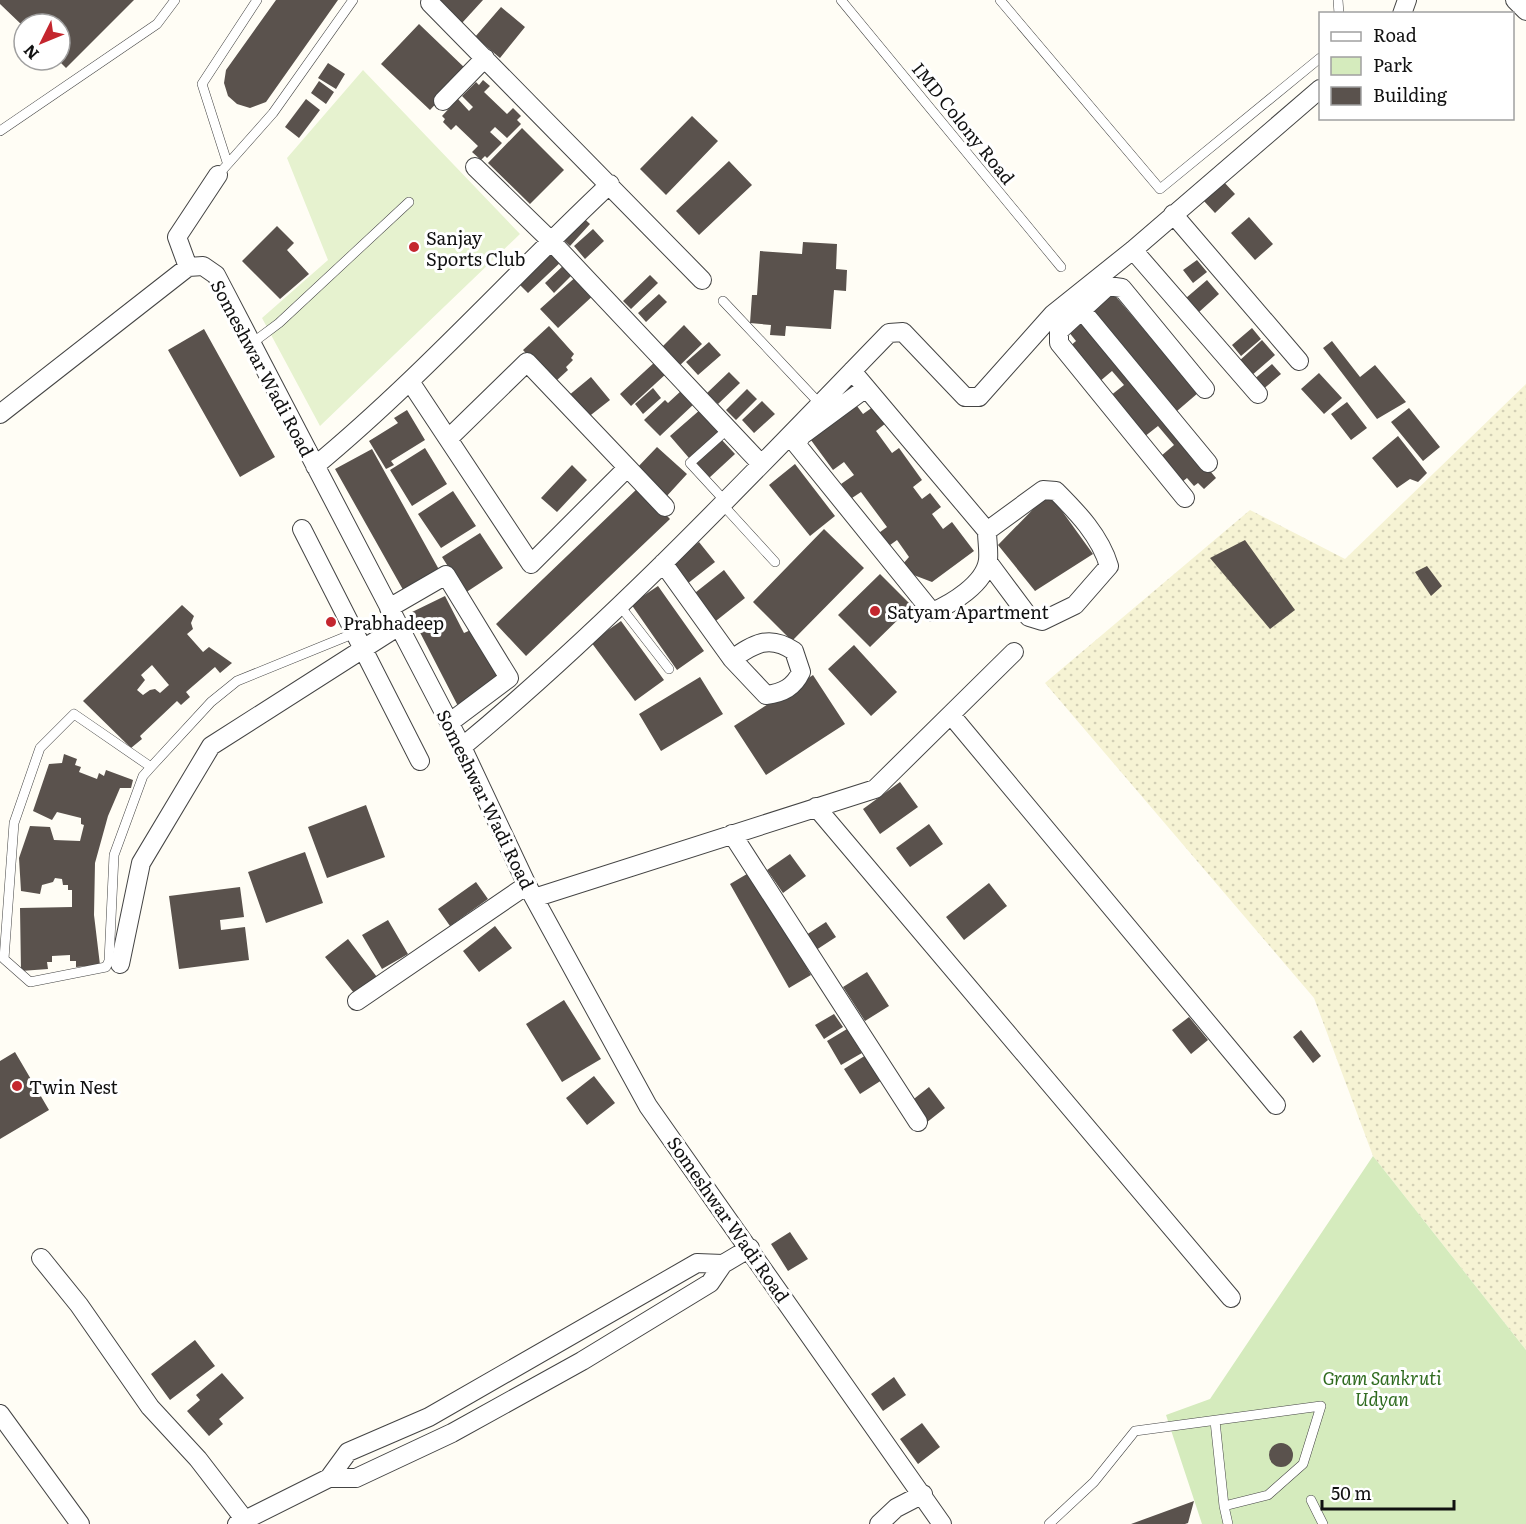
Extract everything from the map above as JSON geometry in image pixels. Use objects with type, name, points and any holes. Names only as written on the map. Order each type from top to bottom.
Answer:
[{"type":"street","points":[[1515,0],[1526,11]]},
{"type":"street","points":[[430,3],[702,280]]},
{"type":"street","points":[[443,100],[485,58]]},
{"type":"street","points":[[1185,498],[1059,343],[1059,331],[1077,304],[1133,250],[1319,90]]},
{"type":"street","points":[[475,167],[550,240],[761,464]]},
{"type":"street","points":[[188,267],[177,237],[222,168]]},
{"type":"street","points":[[315,466],[411,383],[550,240],[610,184]]},
{"type":"street","points":[[1173,214],[1299,361]]},
{"type":"street","points":[[1133,250],[1258,394]]},
{"type":"street","name":"Someshwar Wadi Road","points":[[0,414],[188,267],[203,266],[216,275],[462,747],[531,892],[648,1106],[942,1524]]},
{"type":"street","points":[[462,747],[536,686],[620,606],[889,333],[899,331],[965,397],[975,399],[1053,314],[1077,304],[1108,286],[1122,288],[1205,389]]},
{"type":"street","points":[[1077,304],[1208,464]]},
{"type":"street","points":[[448,439],[527,362],[665,507]]},
{"type":"street","points":[[852,371],[987,531],[988,562],[979,578],[951,604],[932,612],[797,445],[801,436],[866,388]]},
{"type":"street","points":[[411,383],[531,564],[627,468]]},
{"type":"street","points":[[987,531],[1043,490],[1056,491],[1073,507],[1103,547],[1109,566],[1075,605],[1042,621],[1029,617],[988,562]]},
{"type":"street","points":[[302,529],[420,761]]},
{"type":"street","points":[[663,563],[732,660]]},
{"type":"street","points":[[389,608],[447,575],[509,678],[449,723]]},
{"type":"street","points":[[120,964],[141,863],[211,746],[359,641],[399,626]]},
{"type":"street","points":[[357,1001],[531,892],[732,834],[875,789],[1014,652]]},
{"type":"street","points":[[951,715],[1275,1105]]},
{"type":"street","points":[[816,807],[1231,1298]]},
{"type":"street","points":[[732,834],[918,1122]]},
{"type":"street","points":[[41,1258],[79,1305],[150,1407],[198,1459],[244,1523],[330,1478],[356,1478],[462,1427],[582,1361],[710,1282],[723,1264],[750,1248]]},
{"type":"street","points":[[330,1478],[348,1452],[429,1417],[697,1263],[723,1264]]},
{"type":"street","points":[[0,1414],[80,1524]]},
{"type":"street","points":[[879,1524],[896,1508],[923,1494]]},
{"type":"lane","points":[[0,131],[157,24],[175,0]]},
{"type":"lane","points":[[222,168],[202,84],[257,0]]},
{"type":"lane","points":[[222,168],[273,113],[353,0]]},
{"type":"lane","name":"IMD Colony Road","points":[[841,0],[1061,267]]},
{"type":"lane","points":[[1000,0],[1160,189],[1319,59]]},
{"type":"lane","points":[[251,344],[279,323],[409,202]]},
{"type":"lane","points":[[723,301],[820,404]]},
{"type":"lane","points":[[728,429],[690,463],[775,562]]},
{"type":"lane","points":[[620,606],[669,669]]},
{"type":"lane","points":[[151,767],[74,714],[40,748],[14,823],[4,959],[30,982],[106,968],[109,961],[114,855],[142,776],[151,767],[211,702],[237,681],[359,641]]},
{"type":"lane","points":[[1049,1524],[1094,1482],[1135,1431],[1321,1407],[1303,1464],[1268,1495],[1224,1506]]},
{"type":"lane","points":[[1215,1421],[1228,1524]]},
{"type":"lane","points":[[1311,1500],[1323,1524]]},
{"type":"shaded area","points":[[1526,384],[1526,1350],[1373,1156],[1314,998],[1045,683],[1250,510],[1345,559]]},
{"type":"green space","name":"Sanjay Sports Club","points":[[363,70],[520,234],[320,426],[262,318],[328,260],[287,158]]},
{"type":"green space","name":"Gram Sankruti Udyan","points":[[1373,1156],[1526,1350],[1526,1524],[1202,1524],[1166,1415],[1210,1399]]},
{"type":"building","points":[[0,0],[134,0],[72,62],[72,12],[12,12],[12,16],[0,4]]},
{"type":"building","points":[[276,0],[338,0],[266,102],[250,108],[237,104],[228,96],[224,83],[226,70]]},
{"type":"building","points":[[436,0],[483,0],[462,23]]},
{"type":"building","points":[[501,7],[525,27],[500,58],[475,37]]},
{"type":"building","points":[[419,24],[467,70],[430,110],[381,64]]},
{"type":"building","points":[[328,63],[345,74],[336,89],[318,78]]},
{"type":"building","points":[[483,80],[490,86],[484,92],[507,114],[513,108],[521,116],[517,120],[521,124],[507,138],[495,127],[490,132],[502,143],[487,158],[485,156],[481,160],[472,152],[478,146],[456,125],[451,130],[443,122],[445,119],[442,116],[458,99],[469,111],[473,107],[462,96],[476,82],[479,85]]},
{"type":"building","points":[[319,81],[334,92],[326,104],[311,93]]},
{"type":"building","points":[[306,99],[320,110],[299,138],[285,127]]},
{"type":"building","points":[[692,116],[718,141],[666,195],[640,169]]},
{"type":"building","points":[[522,128],[564,170],[530,204],[488,163]]},
{"type":"building","points":[[729,161],[752,185],[699,235],[676,211]]},
{"type":"building","points":[[1223,181],[1235,194],[1215,213],[1203,200]]},
{"type":"building","points":[[579,214],[590,224],[570,246],[558,235]]},
{"type":"building","points":[[1249,217],[1273,244],[1255,260],[1231,233]]},
{"type":"building","points":[[277,226],[294,243],[287,250],[309,274],[280,299],[242,261]]},
{"type":"building","points":[[593,229],[604,241],[585,259],[574,246]]},
{"type":"building","points":[[803,242],[837,244],[836,269],[847,270],[846,291],[834,290],[831,329],[786,326],[785,336],[770,335],[771,325],[750,323],[752,295],[757,295],[760,251],[802,254]]},
{"type":"building","points":[[550,247],[563,260],[528,293],[515,280]]},
{"type":"building","points":[[1197,260],[1207,272],[1193,283],[1183,270]]},
{"type":"building","points":[[566,263],[575,272],[554,293],[545,283]]},
{"type":"building","points":[[579,274],[596,293],[558,328],[540,309]]},
{"type":"building","points":[[650,275],[658,283],[631,309],[623,301]]},
{"type":"building","points":[[1207,280],[1219,294],[1199,312],[1186,298]]},
{"type":"building","points":[[1112,292],[1198,393],[1177,411],[1091,310]]},
{"type":"building","points":[[659,294],[667,302],[646,322],[638,313]]},
{"type":"building","points":[[1082,319],[1216,478],[1204,489],[1198,483],[1194,486],[1187,478],[1182,482],[1161,456],[1174,445],[1158,426],[1144,437],[1110,396],[1124,385],[1112,371],[1099,382],[1069,347],[1076,341],[1068,331]]},
{"type":"building","points":[[684,325],[702,344],[676,369],[658,351]]},
{"type":"building","points":[[549,326],[574,354],[571,358],[573,360],[566,367],[568,370],[556,381],[549,379],[523,350]]},
{"type":"building","points":[[1252,328],[1261,339],[1241,356],[1232,345]]},
{"type":"building","points":[[204,329],[275,457],[240,477],[168,350]]},
{"type":"building","points":[[1262,340],[1275,355],[1251,376],[1238,362]]},
{"type":"building","points":[[1332,341],[1360,377],[1375,365],[1406,402],[1377,419],[1323,348]]},
{"type":"building","points":[[709,342],[721,355],[698,375],[686,362]]},
{"type":"building","points":[[656,361],[667,373],[631,406],[620,394]]},
{"type":"building","points":[[1272,364],[1281,374],[1261,391],[1252,381]]},
{"type":"building","points":[[729,372],[740,383],[718,404],[707,393]]},
{"type":"building","points":[[1319,373],[1342,398],[1324,414],[1301,389]]},
{"type":"building","points":[[591,377],[610,400],[587,418],[568,396]]},
{"type":"building","points":[[653,388],[661,398],[643,414],[635,404]]},
{"type":"building","points":[[747,389],[757,399],[736,420],[726,410]]},
{"type":"building","points":[[682,390],[695,403],[660,436],[644,420],[665,400],[668,403]]},
{"type":"building","points":[[762,401],[775,414],[754,433],[742,420]]},
{"type":"building","points":[[854,402],[863,414],[873,407],[886,423],[876,431],[892,453],[899,448],[922,480],[913,487],[922,499],[930,493],[941,507],[932,514],[943,529],[952,522],[974,551],[932,582],[911,574],[902,565],[909,557],[897,540],[886,548],[876,535],[887,527],[861,492],[852,498],[841,484],[854,475],[844,462],[833,470],[808,436]]},
{"type":"building","points":[[1347,402],[1367,428],[1351,440],[1331,414]]},
{"type":"building","points":[[1409,408],[1440,447],[1423,461],[1391,422]]},
{"type":"building","points":[[701,409],[720,431],[689,458],[670,436]]},
{"type":"building","points":[[407,410],[425,440],[391,461],[394,465],[386,469],[369,441],[398,423],[394,418]]},
{"type":"building","points":[[1398,436],[1427,473],[1418,482],[1410,479],[1397,488],[1372,458]]},
{"type":"building","points":[[721,439],[735,454],[709,478],[695,464]]},
{"type":"building","points":[[657,447],[687,474],[665,498],[635,470]]},
{"type":"building","points":[[425,448],[447,484],[412,506],[390,470]]},
{"type":"building","points":[[372,449],[442,575],[406,595],[335,469]]},
{"type":"building","points":[[795,464],[835,516],[810,536],[769,485]]},
{"type":"building","points":[[572,465],[587,480],[557,512],[541,498]]},
{"type":"building","points":[[639,487],[670,519],[526,656],[496,624]]},
{"type":"building","points":[[453,491],[476,526],[441,548],[418,514]]},
{"type":"building","points":[[1049,493],[1093,554],[1035,591],[998,545]]},
{"type":"building","points":[[824,529],[864,568],[792,641],[753,602]]},
{"type":"building","points":[[480,533],[503,568],[465,593],[442,557]]},
{"type":"building","points":[[1245,540],[1295,610],[1270,629],[1210,558]]},
{"type":"building","points":[[699,542],[715,562],[687,584],[671,564]]},
{"type":"building","points":[[1427,566],[1442,586],[1431,596],[1415,572]]},
{"type":"building","points":[[724,570],[745,598],[712,624],[691,596]]},
{"type":"building","name":"Satyam Apartment","points":[[880,574],[912,606],[870,647],[838,615]]},
{"type":"building","points":[[658,586],[704,651],[677,670],[631,604]]},
{"type":"building","points":[[445,596],[464,633],[475,628],[499,675],[460,710],[410,613]]},
{"type":"building","points":[[182,605],[194,616],[191,623],[193,629],[187,634],[203,652],[209,647],[232,663],[220,673],[215,667],[186,692],[190,697],[181,705],[177,701],[140,736],[142,739],[131,748],[83,701]],"holes":[[[152,665],[169,685],[160,693],[155,689],[143,695],[137,690],[145,680],[141,675]]]},
{"type":"building","points":[[621,621],[664,680],[635,701],[591,642]]},
{"type":"building","points":[[854,645],[897,692],[871,716],[828,669]]},
{"type":"building","points":[[813,675],[845,724],[766,775],[734,726]]},
{"type":"building","points":[[700,677],[723,714],[661,751],[639,714]]},
{"type":"building","points":[[64,754],[77,759],[75,765],[81,767],[79,772],[97,779],[99,773],[104,776],[106,770],[133,780],[131,788],[120,788],[108,816],[95,863],[94,915],[100,965],[76,967],[76,961],[70,961],[70,955],[52,956],[52,962],[47,962],[48,969],[21,971],[20,908],[72,907],[72,890],[68,890],[68,885],[63,885],[62,879],[55,878],[53,882],[42,885],[40,894],[21,891],[19,858],[30,826],[50,827],[54,840],[80,841],[84,825],[81,824],[81,818],[57,812],[52,820],[33,811],[49,764],[62,763]]},
{"type":"building","points":[[900,782],[918,807],[880,834],[863,809]]},
{"type":"building","points":[[366,805],[385,857],[327,878],[308,827]]},
{"type":"building","points":[[929,824],[943,844],[910,867],[896,848]]},
{"type":"building","points":[[305,852],[323,903],[266,923],[248,872]]},
{"type":"building","points":[[790,854],[806,876],[783,893],[767,870]]},
{"type":"building","points":[[752,871],[811,975],[789,988],[730,884]]},
{"type":"building","points":[[476,882],[488,899],[450,926],[438,909]]},
{"type":"building","points":[[989,883],[1007,906],[964,940],[946,917]]},
{"type":"building","points":[[240,887],[244,917],[220,920],[221,930],[245,927],[249,960],[179,969],[169,896]]},
{"type":"building","points":[[388,920],[408,954],[382,969],[362,935]]},
{"type":"building","points":[[826,922],[836,937],[813,952],[803,937]]},
{"type":"building","points":[[495,926],[512,948],[479,972],[463,951]]},
{"type":"building","points":[[348,939],[380,981],[358,998],[325,957]]},
{"type":"building","points":[[867,972],[889,1006],[865,1021],[843,987]]},
{"type":"building","points":[[564,1000],[601,1059],[562,1082],[526,1024]]},
{"type":"building","points":[[834,1014],[843,1027],[824,1039],[815,1025]]},
{"type":"building","points":[[1189,1017],[1208,1040],[1191,1054],[1172,1030]]},
{"type":"building","points":[[847,1029],[862,1053],[841,1065],[827,1041]]},
{"type":"building","points":[[1301,1030],[1321,1056],[1313,1063],[1293,1037]]},
{"type":"building","name":"Twin Nest","points":[[15,1052],[49,1110],[0,1139],[0,1061]]},
{"type":"building","points":[[866,1055],[882,1080],[860,1094],[844,1069]]},
{"type":"building","points":[[594,1076],[615,1103],[587,1125],[566,1098]]},
{"type":"building","points":[[929,1087],[945,1108],[926,1123],[910,1102]]},
{"type":"building","points":[[790,1232],[808,1259],[788,1271],[771,1244]]},
{"type":"building","points":[[195,1340],[215,1366],[170,1400],[151,1374]]},
{"type":"building","points":[[222,1373],[244,1398],[219,1419],[223,1424],[209,1436],[187,1411],[200,1400],[196,1395]]},
{"type":"building","points":[[894,1377],[906,1395],[883,1411],[871,1394]]},
{"type":"building","points":[[922,1423],[940,1447],[918,1464],[900,1439]]},
{"type":"building","points":[[1281,1443],[1289,1447],[1293,1455],[1289,1463],[1281,1467],[1273,1463],[1269,1455],[1273,1447]]},
{"type":"building","points":[[1194,1501],[1188,1523],[1131,1524]]},
{"type":"place","name":"Sanjay Sports Club","points":[[414,247]]},
{"type":"place","name":"Satyam Apartment","points":[[875,611]]},
{"type":"place","name":"Prabhadeep","points":[[331,622]]},
{"type":"place","name":"Twin Nest","points":[[17,1086]]}]
